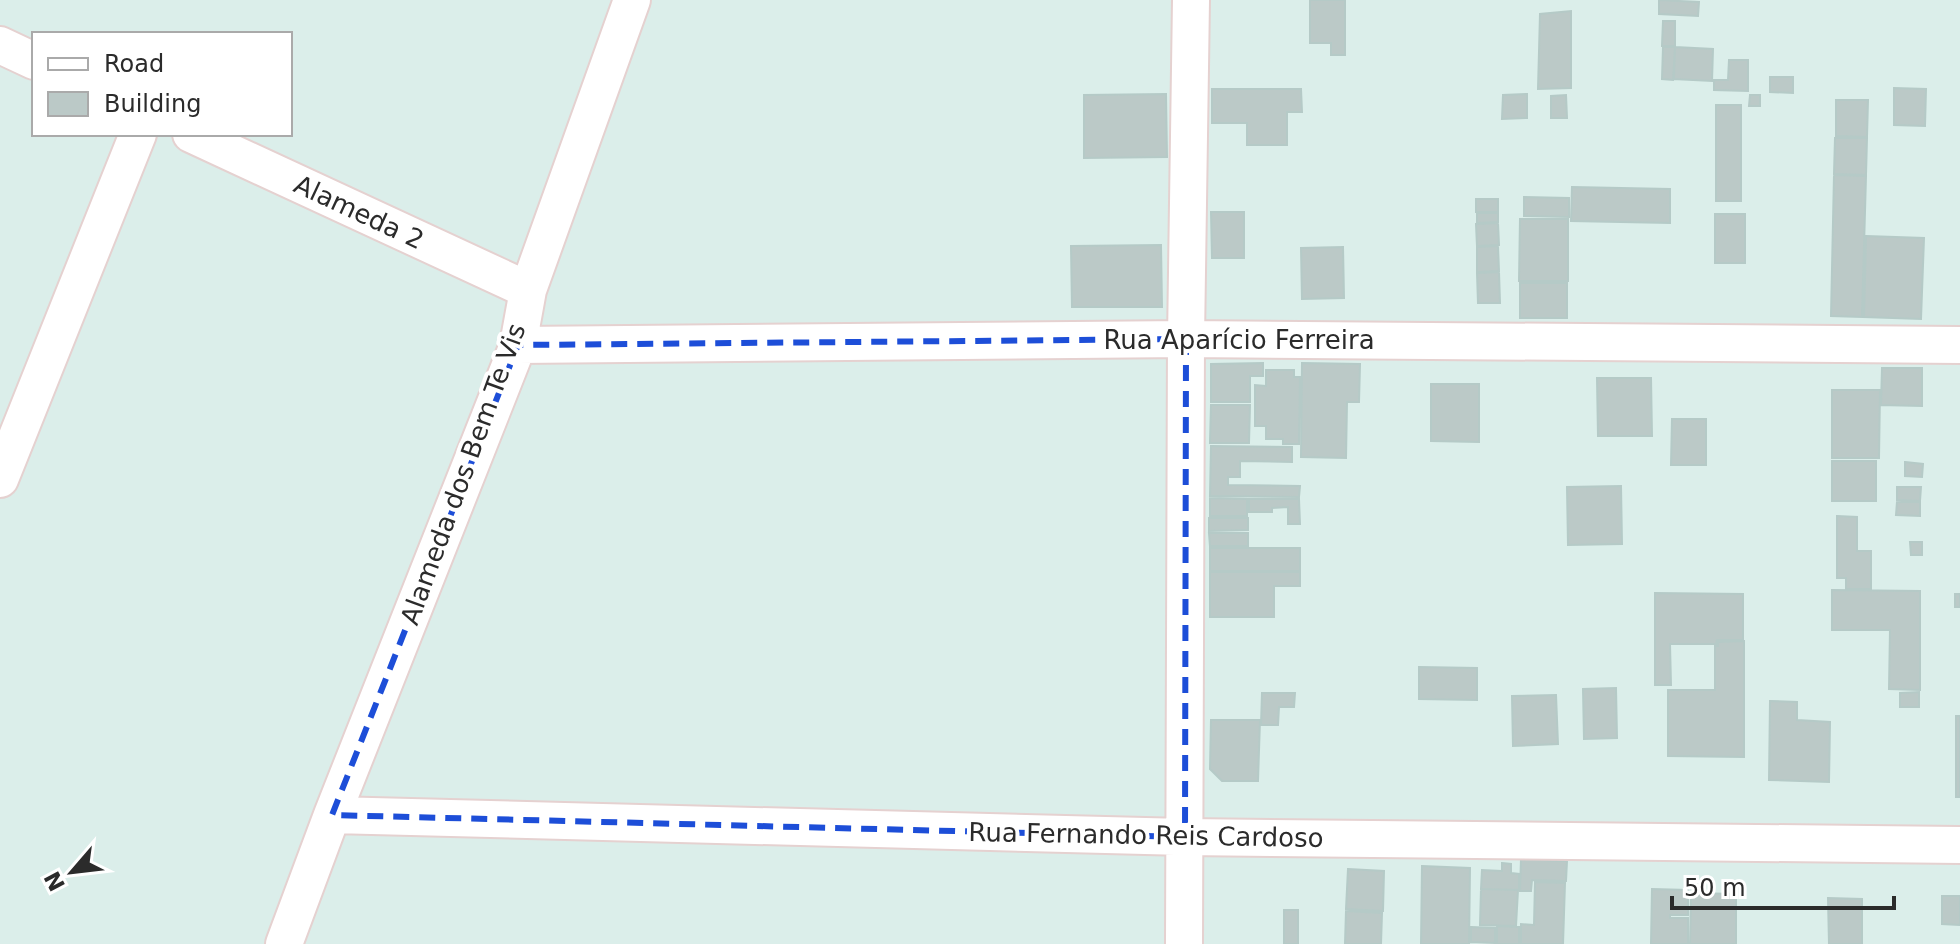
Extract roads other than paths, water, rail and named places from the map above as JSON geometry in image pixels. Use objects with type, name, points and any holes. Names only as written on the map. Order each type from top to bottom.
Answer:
[{"type":"street","name":"Alameda dos Bem Te Vis","points":[[284,944],[518,345],[528,290],[632,0]]},
{"type":"street","points":[[1184,944],[1186,339],[1191,0]]},
{"type":"street","points":[[0,45],[32,60]]},
{"type":"street","points":[[0,479],[137,136]]},
{"type":"street","name":"Alameda 2","points":[[195,136],[528,290]]},
{"type":"street","name":"Rua Aparício Ferreira","points":[[518,345],[1186,339],[1960,345]]},
{"type":"street","name":"Rua Fernando Reis Cardoso","points":[[332,815],[1185,837],[1960,845]]}]
